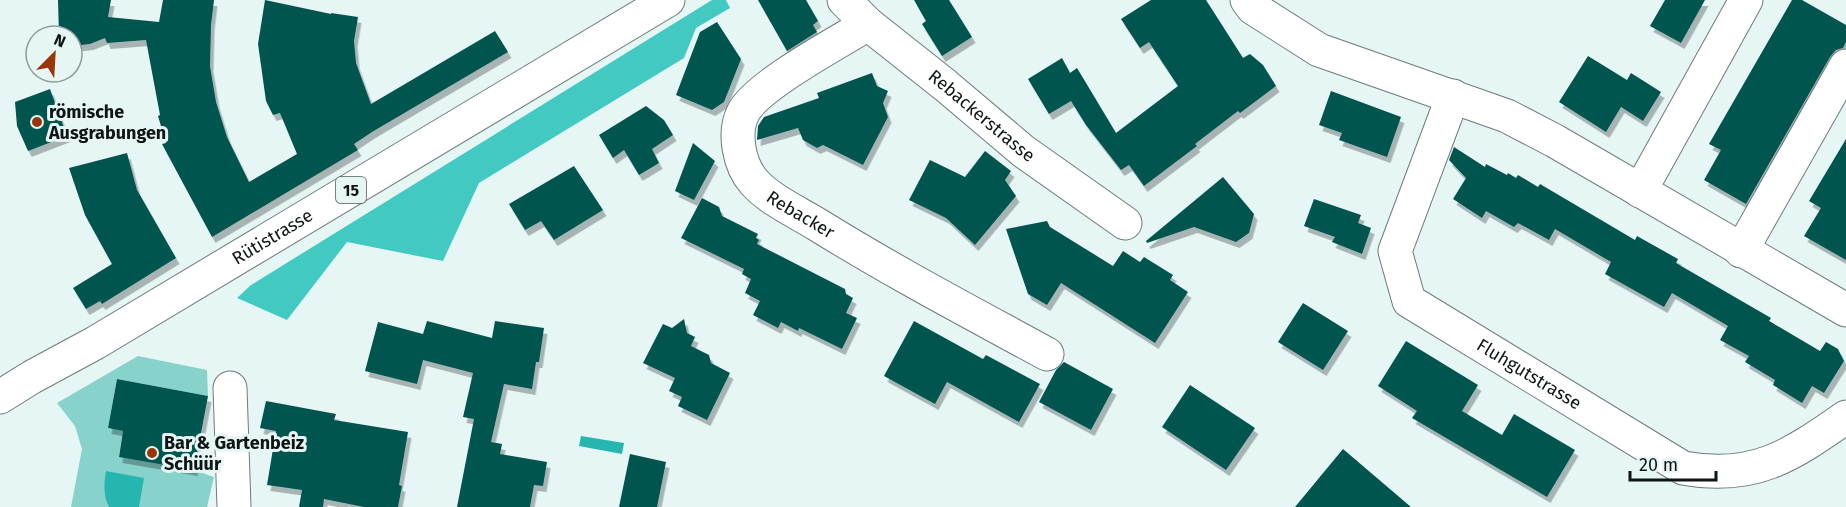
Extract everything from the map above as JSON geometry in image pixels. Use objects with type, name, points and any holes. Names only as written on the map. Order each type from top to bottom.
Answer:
[{"type":"street","name":"Rütistrasse","points":[[0,397],[32,376],[95,343],[668,0]]},
{"type":"street","name":"Rebackerstrasse","points":[[844,0],[868,24],[1023,151],[1125,222]]},
{"type":"street","points":[[1247,0],[1253,8],[1319,50],[1507,116],[1555,141],[1741,251],[1845,307]]},
{"type":"street","points":[[1640,192],[1746,0]]},
{"type":"street","name":"Rebacker","points":[[868,24],[774,83],[750,103],[742,114],[738,138],[742,161],[754,182],[776,199],[858,250],[1047,354]]},
{"type":"street","points":[[1741,251],[1846,66]]},
{"type":"street","name":"Fluhgutstrasse","points":[[1453,96],[1395,251],[1409,301],[1683,468],[1706,472],[1732,472],[1763,465],[1798,451],[1846,417]]},
{"type":"street","points":[[230,388],[234,507]]},
{"type":"shaded area","points":[[712,0],[726,0],[730,8],[696,28],[684,58],[479,183],[443,261],[347,242],[287,320],[237,298],[251,285]]},
{"type":"shaded area","points":[[138,356],[207,370],[208,396],[117,379],[108,428],[123,431],[119,456],[194,470],[214,477],[207,507],[71,507],[82,449],[75,426],[57,403]]},
{"type":"shaded area","points":[[581,436],[624,443],[622,454],[579,446]]},
{"type":"shaded area","points":[[106,471],[144,478],[139,507],[109,507],[104,489]]},
{"type":"building","points":[[58,0],[111,0],[108,17],[159,22],[163,0],[214,0],[210,66],[216,102],[227,137],[249,182],[297,154],[280,113],[273,115],[266,101],[258,44],[265,0],[331,14],[358,17],[354,41],[356,63],[371,104],[495,31],[508,52],[372,132],[354,144],[358,150],[212,237],[162,144],[166,143],[158,116],[160,115],[146,40],[107,43],[105,38],[84,45],[84,24],[59,24]]},
{"type":"building","points":[[758,0],[806,0],[818,21],[813,25],[817,32],[787,51]]},
{"type":"building","points":[[914,0],[949,0],[972,37],[942,56],[922,24],[926,21]]},
{"type":"building","points":[[1151,0],[1206,0],[1243,58],[1250,54],[1263,65],[1276,86],[1240,113],[1238,111],[1144,186],[1129,165],[1121,170],[1086,125],[1071,101],[1049,114],[1028,79],[1062,58],[1070,73],[1077,68],[1116,133],[1178,86],[1149,42],[1140,48],[1121,19]]},
{"type":"building","points":[[1665,0],[1705,0],[1681,43],[1650,26]]},
{"type":"building","points":[[1792,0],[1802,0],[1846,25],[1846,42],[1843,48],[1836,50],[1830,57],[1746,204],[1704,180],[1721,150],[1709,144]]},
{"type":"building","points":[[717,22],[741,59],[724,102],[712,110],[676,95],[700,32]]},
{"type":"building","points":[[1588,56],[1627,80],[1631,73],[1661,92],[1643,121],[1621,107],[1606,132],[1559,102]]},
{"type":"building","points":[[872,73],[877,86],[888,91],[883,103],[888,117],[863,165],[823,145],[817,148],[803,140],[798,128],[757,140],[758,126],[764,117],[819,98],[817,93]]},
{"type":"building","points":[[50,89],[67,136],[28,151],[17,126],[15,102]]},
{"type":"building","points":[[1331,91],[1401,117],[1387,157],[1339,140],[1342,133],[1319,125]]},
{"type":"building","points":[[646,106],[664,120],[673,135],[652,149],[659,163],[639,175],[624,150],[613,158],[599,135]]},
{"type":"building","points":[[1846,139],[1846,260],[1804,236],[1821,208],[1809,201]]},
{"type":"building","points":[[693,143],[715,161],[694,200],[675,191]]},
{"type":"building","points":[[1454,147],[1485,167],[1486,164],[1516,178],[1518,175],[1538,187],[1540,184],[1635,240],[1637,236],[1678,259],[1676,263],[1771,318],[1769,321],[1820,351],[1826,342],[1838,349],[1844,361],[1824,393],[1812,386],[1802,403],[1773,385],[1775,380],[1745,362],[1749,356],[1720,340],[1728,326],[1672,293],[1664,307],[1605,274],[1611,262],[1555,229],[1549,240],[1518,223],[1514,227],[1486,211],[1482,218],[1453,199],[1466,178],[1449,160]]},
{"type":"building","points":[[985,151],[1011,171],[1005,180],[1016,196],[975,245],[946,218],[909,200],[930,160],[965,177]]},
{"type":"building","points":[[127,153],[137,190],[176,258],[102,304],[100,301],[86,309],[73,288],[112,264],[85,215],[69,168]]},
{"type":"building","points":[[574,166],[603,210],[554,240],[541,221],[525,230],[509,204]]},
{"type":"building","points":[[1223,177],[1254,214],[1249,233],[1236,242],[1194,227],[1147,243],[1146,241]]},
{"type":"building","points":[[702,198],[719,207],[722,216],[758,234],[757,244],[845,289],[846,294],[853,298],[846,313],[857,318],[842,349],[799,328],[798,331],[781,322],[778,328],[753,315],[760,301],[745,293],[751,279],[742,274],[744,269],[681,238]]},
{"type":"building","points":[[1314,199],[1361,215],[1358,223],[1371,228],[1362,254],[1332,242],[1335,237],[1304,226]]},
{"type":"building","points":[[1047,221],[1050,227],[1113,266],[1123,251],[1140,262],[1144,257],[1173,275],[1170,280],[1188,292],[1155,343],[1061,283],[1047,305],[1028,294],[1006,229]]},
{"type":"building","points":[[1303,303],[1348,331],[1323,370],[1278,342]]},
{"type":"building","points":[[684,319],[687,333],[695,337],[691,346],[709,355],[711,363],[730,373],[707,420],[678,406],[682,397],[669,391],[675,378],[643,363],[663,324],[672,328]]},
{"type":"building","points":[[427,321],[492,338],[495,321],[544,328],[532,389],[504,384],[491,442],[502,444],[500,454],[547,462],[543,486],[534,485],[530,507],[457,507],[474,419],[463,417],[473,373],[423,360],[417,384],[365,371],[378,322],[423,334]]},
{"type":"building","points":[[914,321],[983,359],[986,355],[1040,384],[1019,422],[947,382],[935,404],[884,376]]},
{"type":"building","points":[[1406,341],[1478,385],[1462,411],[1502,435],[1514,414],[1575,450],[1547,497],[1412,418],[1417,411],[1378,386]]},
{"type":"building","points":[[1064,362],[1113,389],[1091,430],[1039,402],[1056,370]]},
{"type":"building","points":[[117,379],[208,396],[194,470],[119,457],[123,431],[108,428]]},
{"type":"building","points":[[1190,385],[1255,428],[1226,470],[1162,427]]},
{"type":"building","points":[[266,401],[336,414],[334,420],[408,432],[399,485],[402,486],[398,507],[364,507],[324,499],[323,507],[299,507],[302,490],[267,485],[276,431],[260,428]]},
{"type":"building","points":[[1343,449],[1411,507],[1295,507]]},
{"type":"building","points":[[630,454],[666,462],[657,507],[619,507]]},
{"type":"place","name":"römische Ausgrabungen","points":[[37,122]]},
{"type":"place","name":"Bar & Gartenbeiz Schüür","points":[[152,453]]}]
